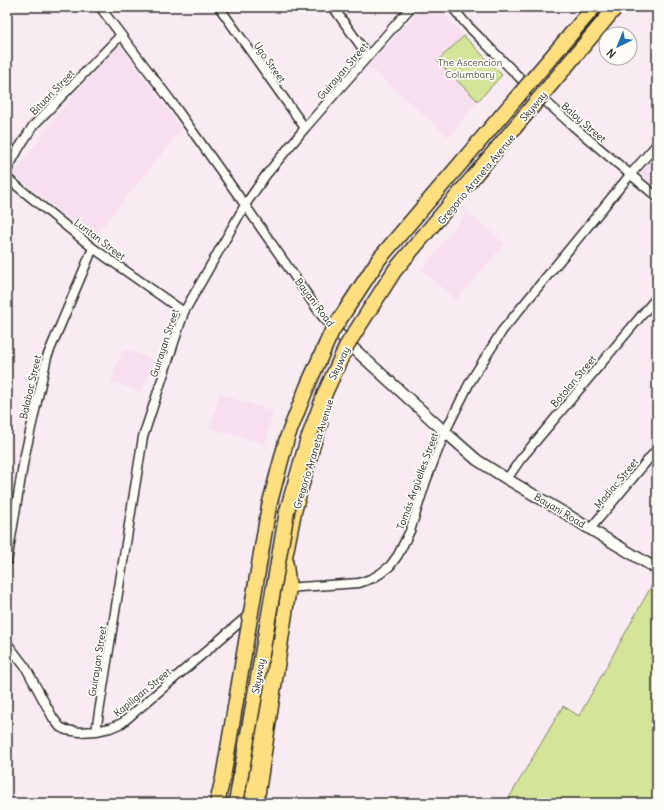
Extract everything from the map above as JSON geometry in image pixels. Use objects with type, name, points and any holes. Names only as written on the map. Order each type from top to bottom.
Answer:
[{"type":"highway","points":[[561,46],[589,7]]},
{"type":"highway","name":"Skyway","points":[[217,803],[223,778],[269,506],[287,438],[310,380],[332,332],[379,259],[594,7]]},
{"type":"highway","name":"Skyway","points":[[236,803],[287,511],[307,442],[325,393],[347,345],[395,270],[616,7]]},
{"type":"highway","points":[[254,803],[258,792],[286,604],[284,588],[285,559]]},
{"type":"main road","points":[[212,803],[218,781],[264,507],[282,446],[303,387],[332,326],[376,258],[589,7]]},
{"type":"main road","name":"Gregorio Araneta Avenue","points":[[285,559],[295,512],[314,445],[330,396],[351,346],[398,273],[621,7]]},
{"type":"main road","points":[[244,803],[248,789],[284,588]]},
{"type":"street","name":"Bayani Road","points":[[100,7],[171,101],[322,316],[351,346],[477,460],[506,479],[568,514],[657,569]]},
{"type":"street","name":"Ugo Street","points":[[219,7],[305,128]]},
{"type":"street","points":[[333,7],[368,56]]},
{"type":"street","name":"Guirayan Street","points":[[96,731],[143,438],[184,312],[245,205],[266,175],[411,7]]},
{"type":"street","name":"Baloy Street","points":[[452,7],[466,25],[524,82],[657,197]]},
{"type":"street","name":"Bituan Street","points":[[7,170],[33,126],[120,35]]},
{"type":"street","name":"Tomás Argüelles Street","points":[[284,588],[359,582],[373,578],[390,566],[398,555],[410,531],[426,481],[445,432],[470,382],[502,331],[657,144]]},
{"type":"street","name":"Luntan Street","points":[[7,178],[92,248],[184,312]]},
{"type":"street","name":"Balabac Street","points":[[7,562],[24,459],[47,357],[92,248]]},
{"type":"street","name":"Botolan Street","points":[[506,479],[520,460],[657,297]]},
{"type":"street","name":"Madiac Street","points":[[590,529],[657,449]]},
{"type":"street","name":"Kapiligan Street","points":[[7,643],[26,668],[53,718],[60,727],[66,730],[80,732],[96,731],[110,728],[122,723],[245,618]]},
{"type":"shaded area","points":[[423,7],[438,7],[502,75],[478,101],[449,137],[368,66]]},
{"type":"shaded area","points":[[119,44],[182,129],[93,238],[14,174],[59,112]]},
{"type":"shaded area","points":[[657,150],[657,189],[637,171]]},
{"type":"shaded area","points":[[467,212],[505,244],[456,300],[421,270]]},
{"type":"shaded area","points":[[123,348],[154,360],[142,393],[111,381]]},
{"type":"shaded area","points":[[219,394],[273,411],[265,444],[210,428]]},
{"type":"green space","name":"The Ascencion Columbary","points":[[464,36],[502,75],[478,101],[437,61]]},
{"type":"green space","points":[[657,576],[657,803],[506,803],[563,706],[579,716]]}]
